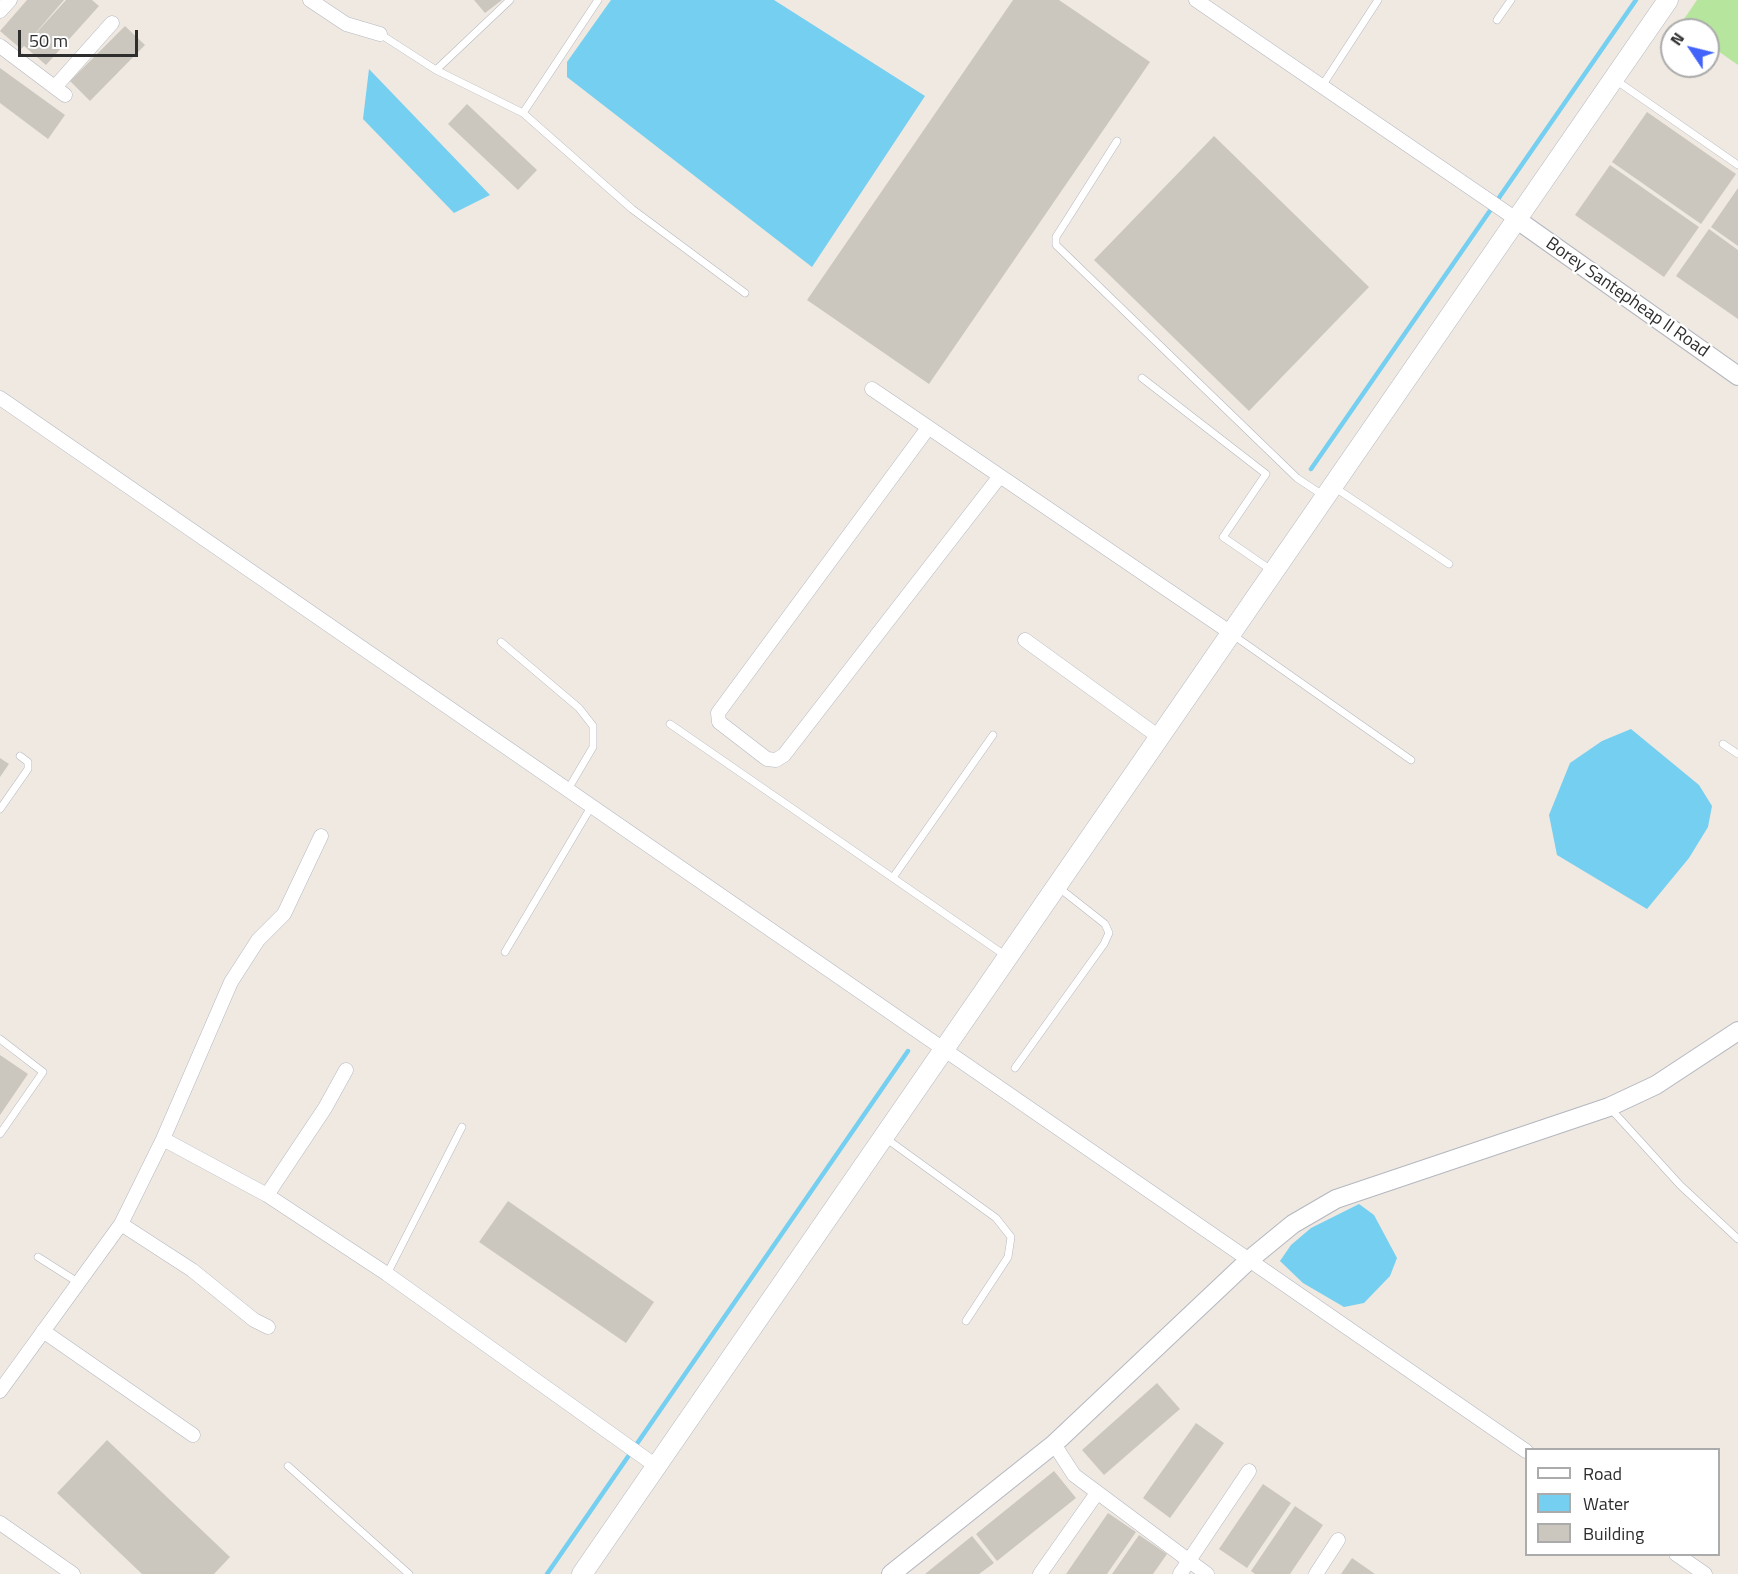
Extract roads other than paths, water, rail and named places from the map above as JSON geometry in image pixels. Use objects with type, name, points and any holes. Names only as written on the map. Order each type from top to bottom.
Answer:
[{"type":"main road","points":[[582,1574],[648,1460],[883,1136],[1329,491],[1511,216],[1614,79],[1668,0]]},
{"type":"street","points":[[0,11],[10,0]]},
{"type":"street","points":[[1196,0],[1511,216]]},
{"type":"street","points":[[315,1],[346,24],[380,34]]},
{"type":"street","points":[[0,46],[60,91],[112,23]]},
{"type":"street","name":"Borey Santepheap II Road","points":[[1511,216],[1738,376]]},
{"type":"street","points":[[872,389],[1231,633]]},
{"type":"street","points":[[0,398],[1525,1450]]},
{"type":"street","points":[[928,428],[718,713],[719,722],[767,759],[776,760],[784,755],[1000,476]]},
{"type":"street","points":[[1025,640],[1159,737]]},
{"type":"street","points":[[0,1391],[121,1224],[164,1139],[231,982],[258,940],[284,914],[321,836]]},
{"type":"street","points":[[891,1574],[1054,1444],[1249,1260],[1293,1224],[1336,1199],[1609,1107],[1656,1085],[1738,1031]]},
{"type":"street","points":[[267,1195],[325,1108],[346,1070]]},
{"type":"street","points":[[164,1139],[267,1195],[387,1274],[648,1460]]},
{"type":"street","points":[[121,1224],[192,1270],[254,1320],[268,1327]]},
{"type":"street","points":[[43,1331],[193,1435]]},
{"type":"street","points":[[1054,1444],[1074,1475],[1207,1574]]},
{"type":"street","points":[[1180,1574],[1249,1471]]},
{"type":"street","points":[[1040,1574],[1096,1493]]},
{"type":"street","points":[[0,1523],[73,1574]]},
{"type":"street","points":[[1316,1574],[1338,1540]]},
{"type":"street","points":[[1679,1556],[1705,1574]]},
{"type":"lane","points":[[436,70],[510,0]]},
{"type":"lane","points":[[523,113],[598,0]]},
{"type":"lane","points":[[1322,86],[1378,0]]},
{"type":"lane","points":[[1497,20],[1511,0]]},
{"type":"lane","points":[[380,34],[436,70],[523,113],[632,209],[745,293]]},
{"type":"lane","points":[[1614,79],[1738,165]]},
{"type":"lane","points":[[1117,141],[1056,237],[1056,245],[1297,478],[1329,491],[1449,564]]},
{"type":"lane","points":[[1142,378],[1266,474],[1223,537],[1273,572]]},
{"type":"lane","points":[[1231,633],[1411,760]]},
{"type":"lane","points":[[501,642],[579,708],[593,726],[593,747],[567,791]]},
{"type":"lane","points":[[670,724],[894,876],[1008,957]]},
{"type":"lane","points":[[894,876],[993,735]]},
{"type":"lane","points":[[1723,744],[1738,754]]},
{"type":"lane","points":[[0,809],[28,769],[28,762],[20,756]]},
{"type":"lane","points":[[505,952],[591,807]]},
{"type":"lane","points":[[1015,1068],[1104,944],[1109,933],[1106,924],[1056,886]]},
{"type":"lane","points":[[0,1039],[43,1072],[0,1134]]},
{"type":"lane","points":[[1609,1107],[1680,1185],[1738,1239]]},
{"type":"lane","points":[[387,1274],[462,1127]]},
{"type":"lane","points":[[883,1136],[996,1218],[1011,1237],[1008,1257],[966,1321]]},
{"type":"lane","points":[[38,1257],[79,1284]]},
{"type":"lane","points":[[288,1466],[409,1574]]},
{"type":"water","points":[[611,0],[774,0],[925,96],[812,267],[567,77],[567,62]]},
{"type":"water","points":[[369,69],[490,195],[454,213],[363,119]]},
{"type":"water","points":[[1631,729],[1699,785],[1712,806],[1708,827],[1689,858],[1647,909],[1557,855],[1549,815],[1570,763],[1602,741]]},
{"type":"water","points":[[1359,1204],[1374,1215],[1397,1258],[1390,1276],[1364,1303],[1344,1307],[1303,1283],[1280,1261],[1291,1245],[1311,1228]]},
{"type":"waterway","points":[[1311,469],[1636,0]]},
{"type":"waterway","points":[[547,1574],[908,1051]]}]
